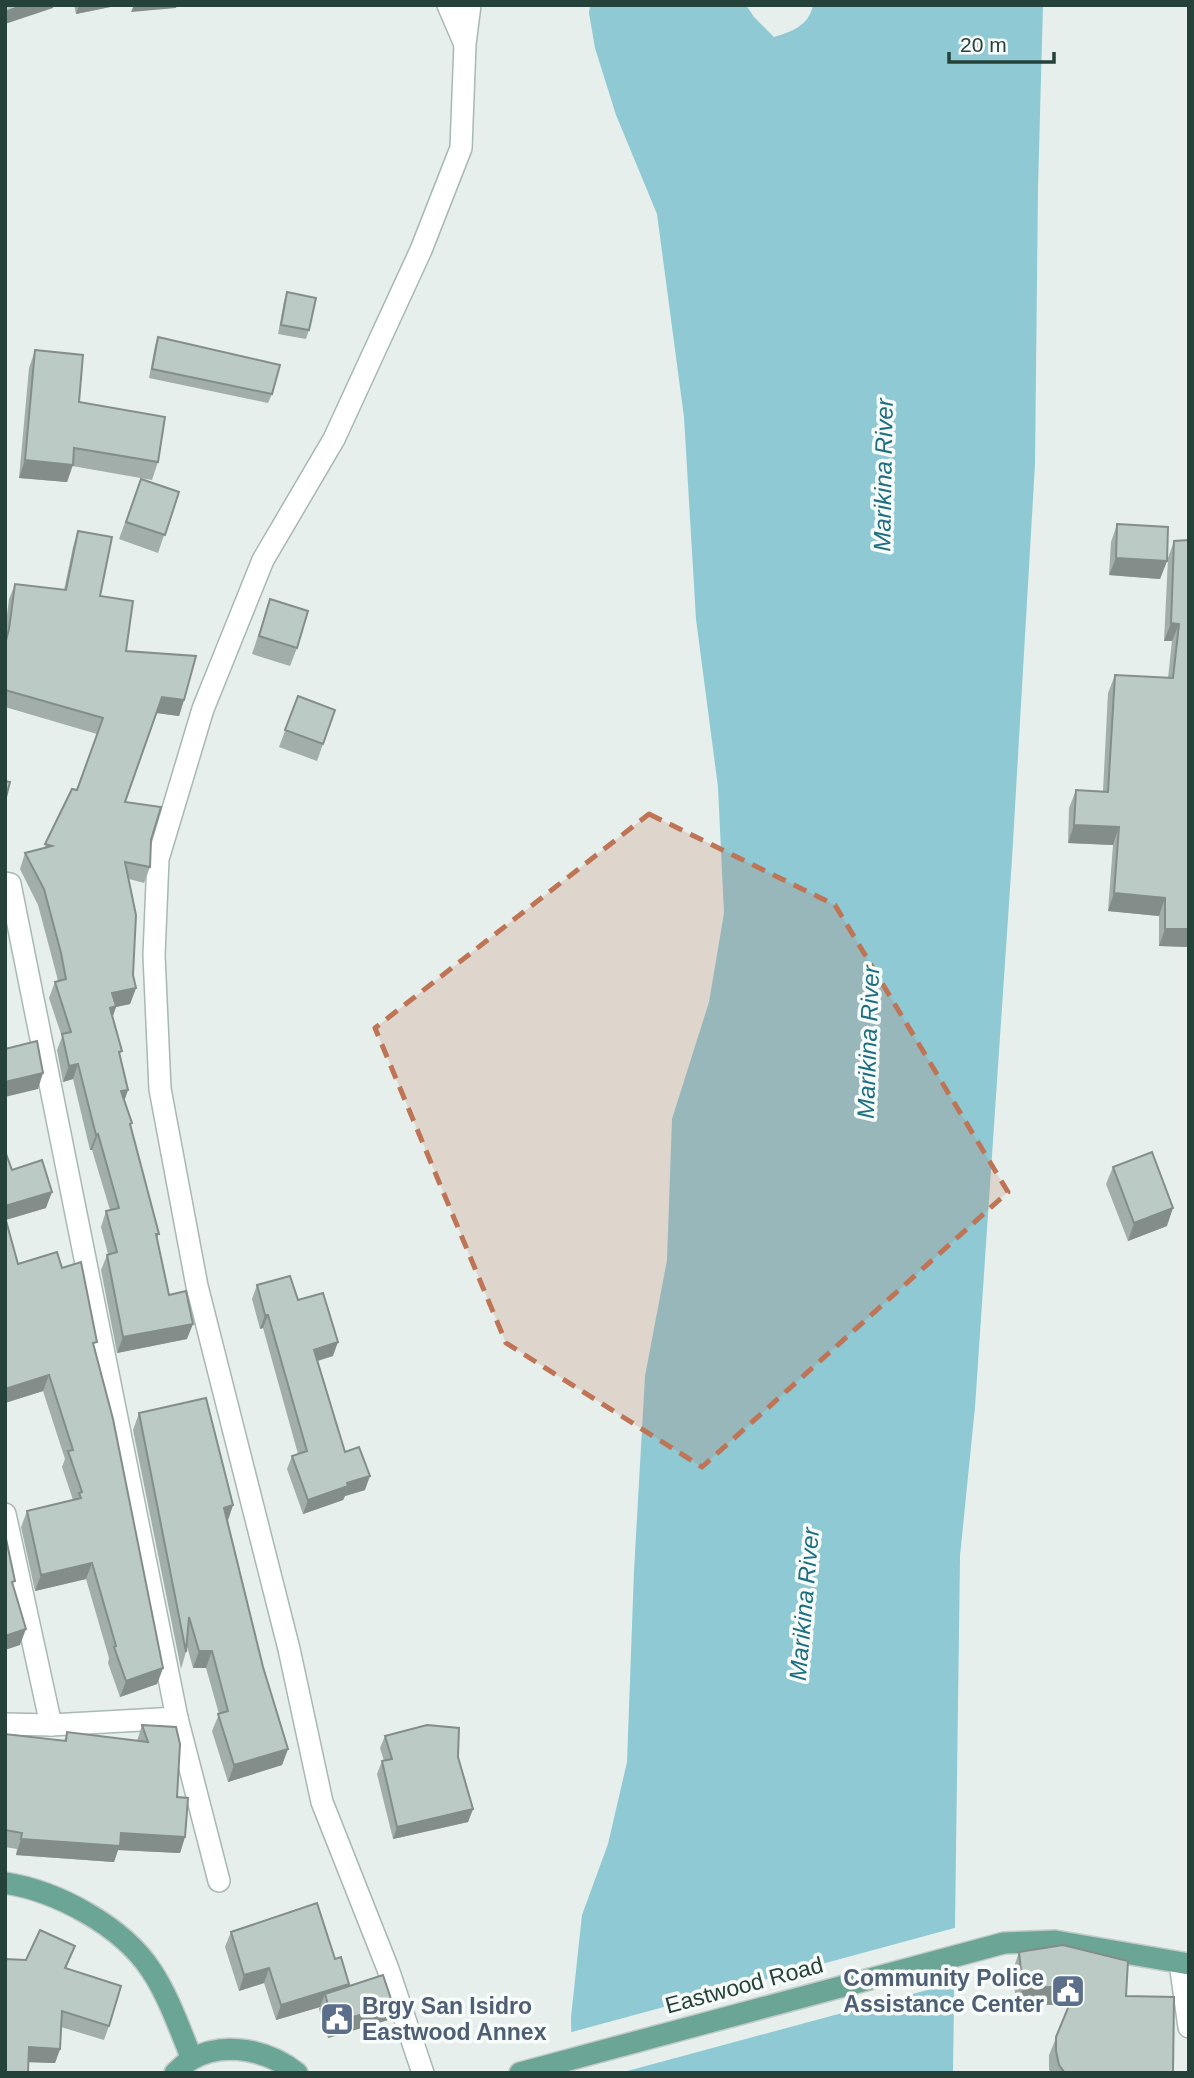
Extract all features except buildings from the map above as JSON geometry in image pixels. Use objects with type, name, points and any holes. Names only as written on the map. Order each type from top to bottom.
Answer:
[{"type":"main road","points":[[5,1883],[55,1898],[94,1918],[127,1943],[151,1970],[192,2059]]},
{"type":"main road","name":"Eastwood Road","points":[[520,2073],[979,1949],[1030,1941],[1055,1941],[1184,1963]]},
{"type":"main road","points":[[175,2073],[192,2059],[231,2049],[258,2052],[282,2062],[297,2073]]},
{"type":"street","points":[[448,5],[465,44]]},
{"type":"street","points":[[423,2073],[388,1969],[322,1802],[289,1649],[197,1286],[160,1088],[154,954],[158,859],[203,709],[263,560],[334,439],[421,250],[461,148],[465,44],[470,5]]},
{"type":"street","points":[[5,883],[10,884],[177,1718],[219,1881]]},
{"type":"street","points":[[5,1514],[51,1725]]},
{"type":"street","points":[[5,1724],[51,1725],[177,1718]]},
{"type":"street","points":[[1184,1963],[1189,2028]]},
{"type":"highlighted area","points":[[649,814],[835,905],[1008,1192],[702,1467],[506,1343],[375,1028]]},
{"type":"water","name":"Marikina River","points":[[590,5],[746,5],[774,37],[803,23],[813,5],[1043,5],[1035,464],[1012,859],[975,1407],[960,1556],[953,2073],[572,2073],[571,2017],[582,1915],[608,1844],[627,1762],[645,1376],[667,1260],[672,1119],[709,1002],[724,913],[718,787],[696,619],[684,417],[657,214],[616,115],[595,48]]},
{"type":"pier","points":[[958,1927],[957,1982],[620,2073],[569,2073],[568,2033]]},
{"type":"place","name":"Community Police Assistance Center","points":[[1068,1991]]},
{"type":"place","name":"Brgy San Isidro Eastwood Annex","points":[[337,2019]]}]
